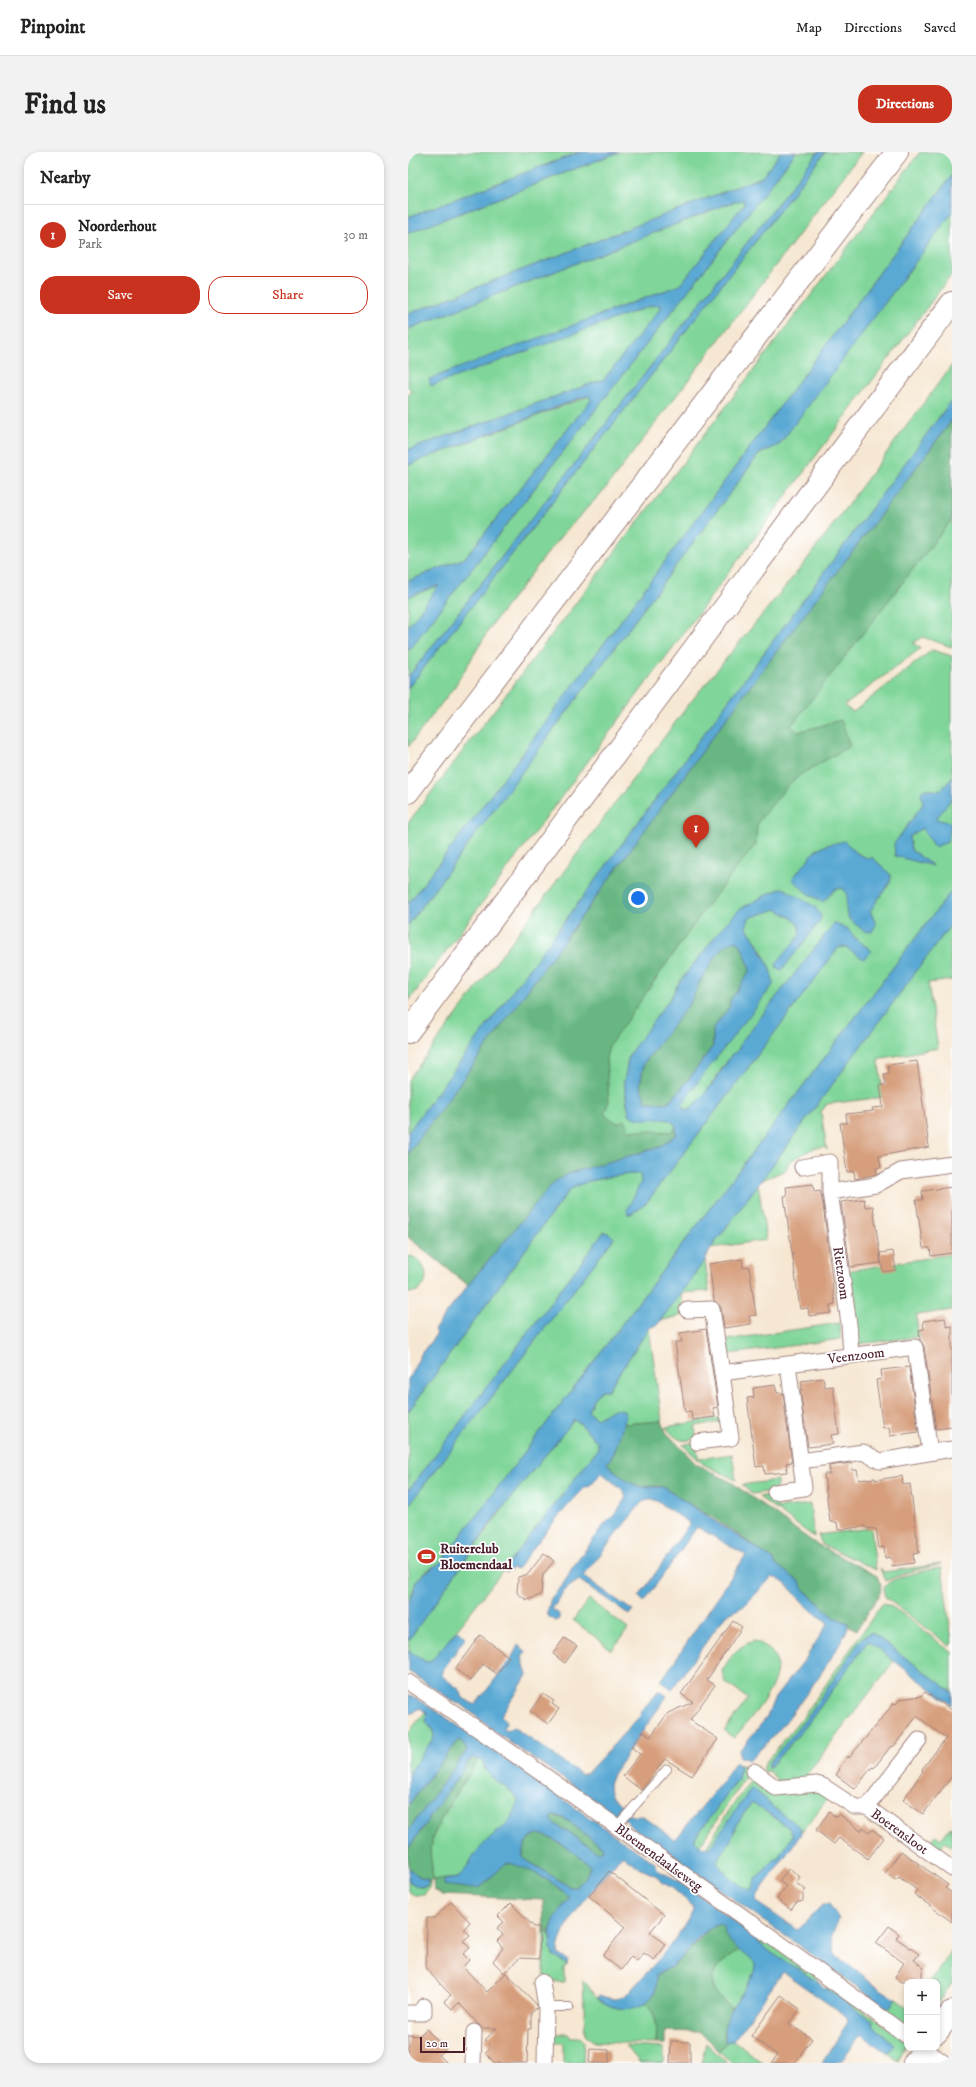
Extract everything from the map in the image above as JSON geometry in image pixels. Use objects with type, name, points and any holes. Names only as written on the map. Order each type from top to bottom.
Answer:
[{"type":"main road","points":[[408,792],[897,152]]},
{"type":"main road","points":[[408,1032],[952,303]]},
{"type":"main road","points":[[940,2028],[952,2012]]},
{"type":"street","name":"Rietzoom","points":[[802,1168],[830,1162],[830,1192],[849,1324],[851,1356]]},
{"type":"street","points":[[830,1192],[876,1186],[900,1171],[952,1164]]},
{"type":"street","points":[[687,1310],[712,1309],[731,1438],[697,1442]]},
{"type":"street","name":"Veenzoom","points":[[788,1364],[915,1347],[930,1452]]},
{"type":"street","points":[[722,1373],[788,1364],[804,1488],[775,1492]]},
{"type":"street","points":[[801,1461],[863,1452],[880,1460],[952,1450]]},
{"type":"street","name":"Bloemendaalseweg","points":[[408,1682],[456,1713],[498,1744],[622,1820],[904,2034]]},
{"type":"street","name":"Boerensloot","points":[[867,1807],[919,1740]]},
{"type":"street","name":"Boerensloot","points":[[754,1771],[776,1788],[818,1784],[830,1790],[855,1807],[867,1807],[952,1869]]},
{"type":"street","points":[[542,1982],[546,2007],[545,2063]]},
{"type":"street","points":[[408,2013],[424,2013],[424,2006]]},
{"type":"street","points":[[473,2063],[474,2032]]},
{"type":"street","points":[[929,2051],[944,2063]]},
{"type":"lane","points":[[622,1820],[667,1769]]},
{"type":"lane","points":[[546,2007],[569,2007]]},
{"type":"green space","points":[[408,152],[580,152],[408,217]]},
{"type":"green space","points":[[619,152],[781,152],[762,177],[408,314],[408,233]]},
{"type":"green space","points":[[796,152],[818,152],[408,677],[408,651]]},
{"type":"green space","points":[[825,152],[862,152],[606,488],[561,536],[493,623],[455,686],[408,747],[408,688]]},
{"type":"green space","points":[[920,152],[952,152],[952,175],[513,766],[408,904],[408,823]]},
{"type":"green space","points":[[744,199],[744,204],[680,285],[599,315],[661,304],[661,308],[604,379],[408,450],[408,395],[410,394],[411,390],[408,387],[408,329],[730,203]]},
{"type":"green space","points":[[952,213],[952,274],[408,1002],[408,925],[759,454],[779,445]]},
{"type":"green space","points":[[952,365],[952,400],[408,1132],[408,1080],[689,704],[803,565]]},
{"type":"green space","points":[[589,396],[591,400],[465,558],[408,581],[408,465]]},
{"type":"green space","points":[[952,420],[952,519],[791,726],[798,732],[841,720],[850,746],[803,773],[790,783],[761,818],[757,824],[756,844],[706,907],[609,1046],[606,1058],[609,1101],[604,1114],[617,1123],[625,1120],[628,1130],[671,1132],[676,1128],[676,1134],[660,1147],[627,1157],[541,1198],[468,1285],[408,1237],[408,1154],[745,693]]},
{"type":"green space","points":[[952,445],[952,647],[922,637],[913,643],[921,648],[844,706],[853,712],[932,650],[952,656],[952,778],[940,791],[925,789],[923,804],[894,844],[931,865],[911,850],[909,837],[935,819],[952,798],[952,890],[441,1562],[419,1578],[408,1602],[408,1506],[614,1238],[609,1233],[604,1232],[408,1491],[408,1412],[569,1191],[586,1182],[616,1176],[640,1174],[641,1182],[628,1214],[631,1214],[647,1202],[839,947],[845,947],[864,958],[871,950],[856,939],[848,929],[835,923],[742,1041],[737,1052],[732,1054],[699,1102],[687,1110],[682,1104],[772,978],[762,950],[746,927],[749,918],[776,909],[795,921],[798,925],[800,935],[779,960],[782,970],[820,921],[786,889],[772,892],[758,899],[725,924],[678,984],[672,996],[629,1055],[624,1082],[627,1105],[658,1119],[674,1122],[676,1128],[671,1132],[645,1132],[408,1194]],"holes":[[[842,842],[860,855],[873,858],[891,875],[890,882],[870,911],[875,921],[863,928],[851,917],[848,911],[848,896],[843,888],[835,889],[829,896],[813,897],[793,878],[816,850],[827,845]]]},
{"type":"green space","points":[[440,585],[436,591],[408,627],[408,597]]},
{"type":"green space","points":[[952,923],[952,942],[950,942],[952,980],[928,983],[938,1048],[878,1059],[884,1097],[827,1104],[821,1112],[827,1150],[825,1147],[814,1148],[789,1162],[786,1170],[761,1181]]},
{"type":"green space","points":[[735,940],[743,949],[750,970],[730,1006],[713,1029],[713,1046],[678,1093],[667,1103],[647,1102],[640,1084],[644,1063],[690,1003],[699,983],[720,950]]},
{"type":"green space","points":[[758,1184],[766,1240],[711,1248]]},
{"type":"green space","points":[[952,1254],[952,1310],[916,1315],[919,1337],[858,1344],[846,1271]]},
{"type":"green space","points":[[411,1256],[423,1265],[426,1278],[425,1283],[421,1288],[408,1293],[408,1257]]},
{"type":"green space","points":[[705,1260],[709,1291],[681,1293],[684,1315],[660,1321]]},
{"type":"green space","points":[[839,1323],[841,1339],[730,1354],[726,1340]]},
{"type":"green space","points":[[649,1328],[662,1421],[623,1424],[626,1417],[609,1412],[597,1419],[588,1411],[593,1399],[601,1390],[608,1390]]},
{"type":"green space","points":[[725,1417],[726,1421],[695,1426],[696,1437],[687,1440],[679,1439],[666,1427]]},
{"type":"green space","points":[[574,1420],[580,1423],[598,1442],[598,1449],[432,1661],[426,1662],[410,1652],[408,1640],[423,1618],[515,1492]]},
{"type":"green space","points":[[662,1421],[666,1432],[696,1464],[731,1482],[813,1542],[877,1576],[881,1586],[880,1593],[857,1630],[849,1626],[848,1623],[834,1617],[803,1589],[800,1582],[775,1564],[774,1560],[715,1519],[659,1486],[640,1487],[629,1482],[610,1467],[607,1463],[614,1453],[623,1424]]},
{"type":"green space","points":[[695,1442],[699,1459],[732,1454],[736,1480],[703,1464],[683,1445]]},
{"type":"green space","points":[[777,1480],[777,1486],[774,1491],[752,1494],[742,1485]]},
{"type":"green space","points":[[774,1494],[778,1508],[810,1504],[814,1537],[759,1497]]},
{"type":"green space","points":[[871,1528],[876,1570],[822,1544],[818,1535]]},
{"type":"green space","points":[[941,1564],[908,1572],[885,1581],[880,1568],[884,1572]]},
{"type":"green space","points":[[942,1568],[952,1642],[950,1646],[886,1598],[884,1592],[885,1587],[891,1581],[922,1571]]},
{"type":"green space","points":[[589,1599],[628,1629],[612,1650],[573,1620]]},
{"type":"green space","points":[[882,1604],[888,1605],[906,1616],[952,1652],[952,1692],[872,1633],[866,1635],[860,1641],[810,1714],[769,1764],[768,1769],[807,1725],[868,1640],[894,1661],[807,1774],[814,1783],[778,1781],[770,1772],[763,1771],[765,1763],[803,1717]]},
{"type":"green space","points":[[754,1641],[769,1649],[776,1660],[776,1673],[763,1702],[734,1738],[724,1731],[748,1699],[725,1682],[722,1671],[728,1661],[739,1649]]},
{"type":"green space","points":[[425,1712],[427,1713],[426,1721],[433,1731],[434,1737],[408,1775],[408,1733]]},
{"type":"green space","points":[[461,1740],[467,1747],[466,1752],[408,1831],[408,1806],[458,1741]]},
{"type":"green space","points":[[474,1757],[479,1758],[441,1819],[432,1839],[430,1848],[433,1880],[428,1883],[428,1880],[421,1878],[408,1868],[408,1849],[468,1762]]},
{"type":"green space","points":[[479,1758],[483,1762],[485,1770],[516,1796],[518,1800],[516,1809],[504,1827],[487,1842],[458,1878],[433,1880],[430,1848],[432,1839],[441,1819]]},
{"type":"green space","points":[[740,1764],[745,1768],[745,1778],[700,1845],[695,1841],[695,1838],[738,1779]]},
{"type":"green space","points":[[752,1779],[757,1780],[757,1786],[768,1793],[770,1791],[816,1787],[831,1794],[802,1832],[801,1829],[774,1808],[754,1789],[750,1792],[710,1847],[706,1848],[730,1809]]},
{"type":"green space","points":[[752,1802],[788,1827],[793,1835],[778,1859],[775,1859],[755,1880],[751,1890],[742,1886],[731,1878],[721,1869],[716,1861],[732,1838],[736,1825]]},
{"type":"green space","points":[[553,1815],[567,1820],[602,1847],[603,1850],[599,1852],[595,1850],[555,1824],[551,1820]]},
{"type":"green space","points":[[951,1826],[952,1847],[945,1842],[938,1850],[929,1844],[936,1835],[941,1839]]},
{"type":"green space","points":[[538,1834],[551,1838],[566,1847],[590,1866],[584,1879],[579,1885],[574,1888],[570,1887],[523,1858],[523,1850],[526,1843],[531,1837]]},
{"type":"green space","points":[[506,1863],[530,1870],[557,1886],[569,1897],[554,1921],[549,1933],[544,1931],[543,1900],[443,1895],[434,1890],[433,1880],[446,1878],[444,1880],[481,1887]]},
{"type":"green space","points":[[430,1880],[430,1886],[424,1895],[414,1895],[408,1891],[408,1881],[419,1887],[425,1887]]},
{"type":"green space","points":[[732,1918],[814,1974],[819,1982],[818,1984],[767,1950],[747,1931],[731,1920]]},
{"type":"green space","points":[[720,1924],[725,1929],[736,1947],[740,1950],[722,1963],[716,1970],[713,1977],[713,1984],[716,1992],[722,2000],[732,2008],[723,2036],[726,2042],[719,2051],[700,2032],[665,2031],[665,2044],[656,2044],[656,2022],[652,2012],[645,2003],[654,1990],[656,1975],[676,1964],[711,1927]]},
{"type":"green space","points":[[544,1931],[549,1933],[553,1955],[567,1965],[564,1967],[564,1982],[549,1982],[544,1975]]},
{"type":"green space","points":[[740,1950],[755,1963],[756,1972],[732,2008],[722,2000],[716,1992],[713,1984],[713,1977],[716,1970],[722,1963]]},
{"type":"green space","points":[[952,1951],[952,1983],[940,2000],[940,1979],[932,1979]]},
{"type":"green space","points":[[583,1980],[597,1998],[608,2005],[620,2008],[633,2008],[645,2003],[652,2012],[656,2022],[656,2044],[593,2042],[585,2035]]},
{"type":"green space","points":[[832,1987],[904,2040],[904,2048],[898,2061],[888,2053],[895,2044],[873,2027],[872,2020],[826,1988]]},
{"type":"green space","points":[[869,1997],[888,2009],[896,1999],[904,2005],[904,2027],[868,2001]]},
{"type":"green space","points":[[552,2034],[568,2034],[570,2037],[580,2037],[584,2041],[583,2063],[563,2063],[563,2043],[552,2043]]},
{"type":"green space","points":[[734,2040],[763,2063],[732,2063],[719,2051],[726,2042]]},
{"type":"green space","points":[[706,2043],[726,2062],[726,2063],[701,2063]]},
{"type":"green space","points":[[626,2046],[664,2048],[664,2063],[640,2063]]},
{"type":"water","points":[[580,152],[619,152],[408,233],[408,217]]},
{"type":"water","points":[[781,152],[796,152],[408,651],[408,627],[439,585],[408,597],[408,581],[465,558],[591,400],[589,396],[583,397],[408,465],[408,450],[604,379],[661,308],[661,305],[650,306],[431,386],[429,379],[680,285],[744,204],[744,200],[730,203],[408,329],[408,314],[762,177]]},
{"type":"water","points":[[818,152],[825,152],[408,688],[408,677]]},
{"type":"water","points":[[952,175],[952,213],[779,445],[759,454],[408,925],[408,904],[513,766]]},
{"type":"water","points":[[952,400],[952,420],[745,693],[408,1154],[408,1132]]},
{"type":"water","points":[[952,778],[952,798],[936,819],[951,823],[948,842],[934,847],[922,828],[909,837],[911,850],[933,866],[895,856],[894,844],[923,804],[921,792],[925,789],[940,791]]},
{"type":"water","points":[[844,841],[858,854],[867,858],[873,858],[891,875],[890,882],[870,911],[876,924],[872,932],[864,931],[849,919],[846,911],[847,895],[843,888],[835,889],[823,902],[807,893],[792,879],[816,850],[827,845]]},
{"type":"water","points":[[783,888],[815,907],[821,916],[820,921],[782,970],[777,968],[776,964],[800,935],[800,929],[796,921],[776,909],[749,918],[746,927],[759,946],[767,963],[773,979],[773,985],[682,1104],[687,1110],[705,1094],[732,1054],[737,1052],[742,1041],[835,923],[848,929],[856,939],[872,951],[864,959],[845,947],[839,947],[647,1202],[631,1214],[628,1214],[627,1210],[641,1182],[640,1174],[616,1176],[586,1182],[569,1191],[408,1412],[408,1380],[421,1354],[437,1333],[434,1330],[468,1285],[554,1182],[570,1173],[660,1147],[676,1134],[676,1126],[666,1119],[640,1119],[629,1114],[624,1082],[629,1055],[672,996],[678,984],[725,924],[740,909],[772,892]],"holes":[[[735,940],[745,954],[750,970],[730,1001],[730,1006],[713,1029],[713,1046],[678,1093],[667,1103],[647,1102],[640,1084],[644,1063],[690,1003],[699,983],[720,950]]]},
{"type":"water","points":[[952,890],[952,923],[711,1248],[705,1260],[657,1325],[649,1328],[608,1390],[601,1390],[593,1399],[588,1411],[597,1419],[618,1409],[625,1412],[626,1417],[614,1453],[607,1463],[610,1467],[629,1482],[640,1487],[663,1487],[774,1560],[775,1564],[800,1582],[803,1589],[834,1617],[848,1623],[847,1631],[841,1642],[809,1690],[783,1725],[758,1752],[749,1760],[740,1757],[739,1751],[767,1717],[774,1699],[806,1658],[828,1623],[810,1609],[787,1585],[772,1577],[744,1606],[725,1616],[672,1689],[661,1681],[746,1555],[697,1527],[644,1602],[639,1597],[690,1523],[655,1500],[642,1502],[583,1576],[633,1611],[630,1615],[579,1580],[566,1589],[552,1609],[559,1614],[559,1619],[555,1621],[549,1617],[547,1613],[551,1598],[562,1586],[572,1568],[604,1525],[617,1512],[626,1497],[622,1489],[602,1473],[589,1486],[585,1487],[555,1520],[517,1569],[513,1568],[506,1572],[504,1569],[598,1449],[598,1442],[580,1423],[574,1420],[496,1516],[408,1641],[408,1602],[414,1591],[416,1581],[441,1562]]},
{"type":"water","points":[[604,1232],[609,1233],[614,1238],[408,1506],[408,1491]]},
{"type":"water","points":[[457,1630],[466,1637],[442,1671],[442,1676],[460,1690],[463,1698],[475,1705],[511,1659],[518,1645],[526,1651],[522,1657],[527,1675],[501,1715],[506,1722],[504,1729],[507,1731],[513,1727],[582,1775],[588,1772],[641,1715],[640,1713],[658,1691],[667,1696],[613,1774],[609,1785],[610,1794],[627,1813],[634,1816],[643,1816],[675,1840],[721,1783],[736,1761],[740,1767],[738,1779],[695,1838],[695,1841],[703,1848],[710,1847],[751,1789],[754,1789],[774,1808],[800,1827],[801,1834],[757,1896],[756,1902],[798,1930],[823,1904],[829,1904],[839,1919],[832,1935],[834,1954],[864,1976],[865,1979],[896,1999],[888,2009],[628,1824],[628,1821],[616,1815],[508,1741],[508,1739],[499,1735],[460,1703],[458,1704],[408,1671],[408,1650],[426,1662],[430,1662]],"holes":[[[752,1802],[788,1827],[793,1835],[778,1859],[775,1859],[755,1880],[751,1890],[736,1882],[726,1874],[719,1865],[717,1861],[731,1840],[736,1825]]]},
{"type":"water","points":[[869,1633],[872,1633],[952,1692],[952,1705],[868,1641],[807,1725],[768,1769],[769,1763],[810,1714],[860,1641]]},
{"type":"water","points":[[408,1694],[438,1712],[656,1864],[657,1869],[681,1882],[733,1920],[767,1950],[818,1982],[824,1989],[826,1988],[872,2020],[874,2027],[895,2044],[888,2054],[861,2034],[841,2061],[839,2060],[836,2063],[822,2063],[848,2022],[847,2017],[783,1972],[734,2040],[726,2042],[724,2032],[726,2022],[754,1973],[755,1964],[731,1943],[725,1933],[724,1927],[720,1924],[704,1933],[676,1963],[656,1975],[656,1986],[653,1995],[638,2007],[627,2009],[617,2008],[598,1998],[599,1995],[614,1999],[629,1992],[672,1943],[687,1921],[693,1910],[693,1906],[671,1887],[661,1882],[657,1876],[641,1869],[622,1855],[583,1902],[565,1930],[560,1942],[558,1954],[568,1960],[567,1965],[553,1955],[550,1938],[552,1925],[555,1918],[569,1898],[565,1893],[550,1882],[520,1866],[506,1863],[481,1887],[468,1888],[444,1885],[444,1880],[458,1878],[480,1848],[508,1822],[516,1809],[518,1800],[514,1794],[490,1775],[483,1762],[474,1757],[468,1762],[408,1849],[408,1831],[467,1750],[461,1740],[458,1741],[408,1806],[408,1775],[434,1737],[433,1731],[426,1721],[427,1713],[420,1708],[413,1713],[408,1713]],"holes":[[[555,1815],[567,1820],[602,1847],[603,1850],[599,1852],[595,1850],[555,1824],[551,1818]],[[538,1834],[551,1838],[566,1847],[590,1866],[588,1872],[577,1887],[570,1887],[523,1858],[523,1850],[526,1843],[531,1837]]]},
{"type":"water","points":[[408,1868],[421,1878],[428,1880],[427,1886],[419,1887],[408,1881]]},
{"type":"building","points":[[917,1061],[929,1147],[879,1156],[881,1167],[876,1168],[877,1174],[855,1179],[854,1171],[847,1172],[840,1123],[847,1123],[846,1114],[873,1111],[872,1108],[883,1107],[880,1085],[886,1085],[884,1074],[889,1073],[888,1065]]},
{"type":"building","points":[[813,1184],[814,1192],[820,1191],[823,1204],[835,1304],[830,1305],[831,1313],[809,1316],[808,1308],[800,1309],[784,1196],[787,1196],[786,1187]]},
{"type":"building","points":[[952,1187],[952,1253],[931,1256],[930,1248],[923,1248],[916,1200],[923,1200],[922,1191]]},
{"type":"building","points":[[864,1199],[865,1207],[873,1206],[881,1263],[850,1267],[841,1202]]},
{"type":"building","points":[[893,1251],[896,1270],[883,1272],[880,1253]]},
{"type":"building","points":[[742,1259],[743,1268],[749,1266],[756,1315],[749,1316],[751,1324],[724,1328],[721,1307],[714,1300],[709,1264]]},
{"type":"building","points":[[945,1318],[947,1327],[952,1326],[952,1427],[936,1429],[924,1346],[920,1340],[919,1330],[924,1329],[923,1321]]},
{"type":"building","points":[[706,1329],[718,1407],[713,1408],[715,1417],[692,1420],[691,1411],[685,1412],[675,1342],[682,1342],[680,1333]]},
{"type":"building","points":[[909,1367],[918,1432],[890,1436],[889,1427],[883,1428],[876,1380],[882,1379],[881,1370]]},
{"type":"building","points":[[823,1378],[825,1387],[833,1386],[839,1434],[831,1435],[833,1444],[808,1447],[800,1390],[802,1390],[801,1381]]},
{"type":"building","points":[[775,1385],[777,1393],[783,1393],[792,1462],[786,1463],[787,1472],[765,1474],[764,1466],[756,1467],[747,1398],[754,1397],[753,1388]]},
{"type":"building","points":[[851,1463],[852,1470],[857,1470],[859,1480],[875,1478],[875,1480],[902,1476],[903,1485],[910,1484],[919,1553],[913,1554],[914,1563],[892,1566],[891,1557],[885,1558],[884,1547],[879,1548],[876,1529],[865,1528],[865,1526],[838,1530],[837,1522],[830,1522],[824,1474],[830,1474],[829,1466]]},
{"type":"building","points":[[544,1553],[554,1561],[543,1574],[541,1595],[527,1600],[517,1593],[518,1577],[528,1574]]},
{"type":"building","points":[[733,1621],[742,1627],[707,1680],[715,1685],[690,1720],[718,1739],[692,1776],[665,1759],[641,1790],[623,1776],[640,1754],[631,1747],[643,1731],[650,1737],[668,1713],[693,1702],[681,1694]]},
{"type":"building","points":[[480,1635],[509,1657],[497,1674],[483,1664],[471,1681],[455,1669]]},
{"type":"building","points":[[564,1638],[577,1646],[565,1663],[553,1654]]},
{"type":"building","points":[[925,1692],[952,1710],[952,1776],[923,1814],[903,1800],[923,1771],[922,1769],[946,1738],[917,1716],[893,1747],[891,1746],[874,1768],[872,1767],[855,1789],[836,1775],[840,1769],[839,1768],[848,1756],[849,1758],[894,1703],[896,1704],[900,1699],[921,1696]]},
{"type":"building","points":[[543,1694],[554,1701],[552,1704],[559,1709],[548,1724],[530,1711]]},
{"type":"building","points":[[829,1812],[836,1817],[839,1814],[861,1831],[863,1827],[869,1832],[873,1830],[884,1838],[868,1859],[839,1838],[834,1844],[816,1830]]},
{"type":"building","points":[[901,1851],[948,1885],[945,1888],[952,1893],[952,1922],[914,1894],[917,1890],[899,1877],[896,1880],[885,1873]]},
{"type":"building","points":[[789,1868],[800,1877],[796,1883],[806,1890],[803,1893],[803,1901],[796,1903],[791,1910],[777,1899],[786,1886],[779,1881]]},
{"type":"building","points":[[609,1871],[664,1915],[650,1932],[666,1945],[654,1960],[644,1953],[637,1961],[631,1956],[621,1970],[603,1956],[625,1927],[589,1896]]},
{"type":"building","points":[[451,1902],[470,1922],[464,1929],[470,1935],[463,1941],[470,1948],[463,1954],[469,1960],[463,1967],[487,1992],[506,1973],[537,2005],[537,2008],[531,2013],[531,2029],[528,2029],[527,2063],[495,2063],[485,2053],[491,2046],[485,2040],[497,2028],[482,2028],[459,2003],[452,2009],[444,2001],[451,1995],[426,1969],[427,1918],[434,1918]]},
{"type":"building","points":[[511,1903],[534,1927],[540,1927],[539,1959],[520,1958],[504,1973],[493,1961],[503,1948],[497,1941],[503,1935],[497,1928],[504,1922],[498,1916]]},
{"type":"building","points":[[889,1926],[899,1934],[896,1938],[919,1954],[914,1960],[924,1968],[922,1971],[922,1979],[904,1979],[904,1982],[902,1982],[895,1977],[904,1963],[876,1943]]},
{"type":"building","points":[[781,1995],[800,2009],[789,2023],[812,2039],[794,2063],[772,2063],[777,2055],[751,2036]]},
{"type":"building","points":[[426,2029],[446,2049],[439,2055],[447,2063],[408,2063],[408,2035],[419,2036]]},
{"type":"building","points":[[671,2041],[690,2042],[690,2063],[670,2063]]},
{"type":"building","points":[[590,2049],[609,2050],[609,2063],[589,2063]]},
{"type":"place","name":"Noorderhout","points":[[696,848]]},
{"type":"place","name":"Ruiterclub Bloemendaal","points":[[427,1556]]}]
